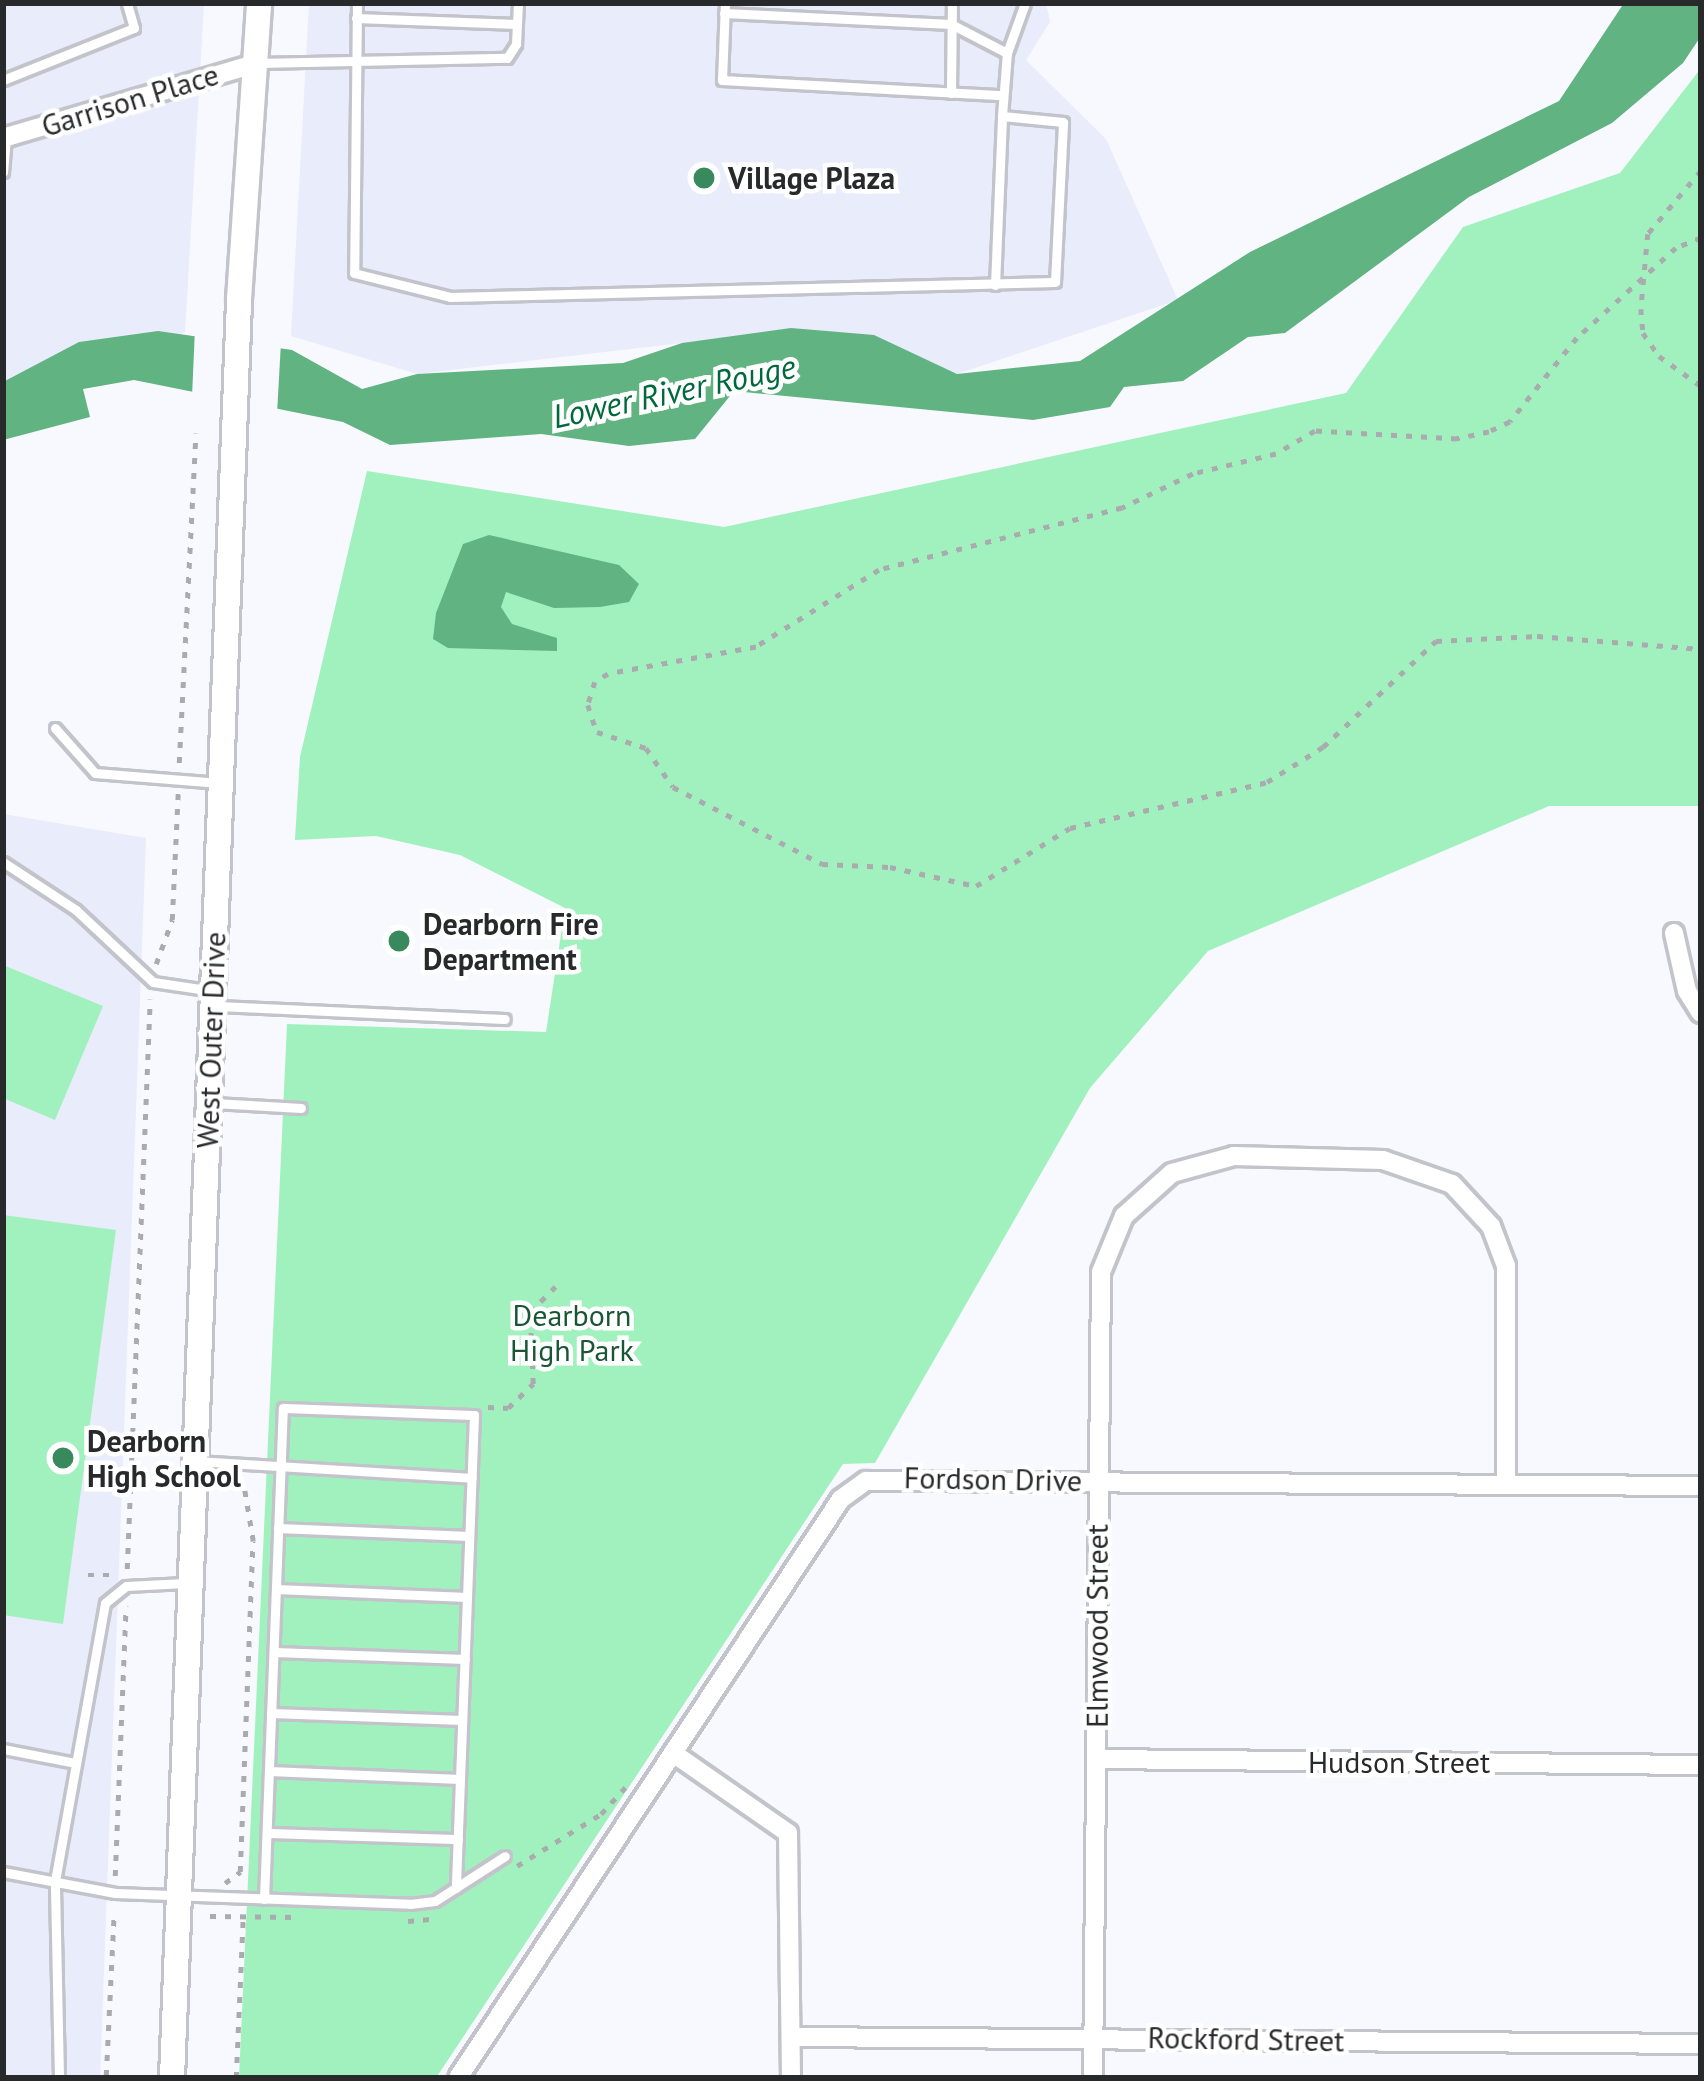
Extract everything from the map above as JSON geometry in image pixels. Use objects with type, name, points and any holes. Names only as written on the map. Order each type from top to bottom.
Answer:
[{"type":"main road","name":"West Outer Drive","points":[[172,2078],[233,433],[260,3]]},
{"type":"street","name":"Garrison Place","points":[[4,138],[258,63]]},
{"type":"street","points":[[1675,933],[1687,992],[1701,1013]]},
{"type":"street","name":"Elmwood Street","points":[[1094,2078],[1101,1272],[1124,1216],[1152,1186],[1194,1163],[1285,1156],[1421,1167],[1466,1195],[1491,1226],[1508,1291],[1506,1484]]},
{"type":"street","name":"Fordson Drive","points":[[458,2078],[855,1487],[880,1478],[1701,1486]]},
{"type":"street","points":[[673,1753],[788,1833],[790,2078]]},
{"type":"street","name":"Hudson Street","points":[[1096,1759],[1701,1765]]},
{"type":"street","name":"Rockford Street","points":[[791,2037],[1701,2044]]},
{"type":"lane","points":[[4,84],[134,28],[127,3]]},
{"type":"lane","points":[[356,3],[354,273],[450,297],[1055,282],[1063,122],[1002,116]]},
{"type":"lane","points":[[258,63],[507,58],[518,3]]},
{"type":"lane","points":[[951,92],[952,3]]},
{"type":"lane","points":[[995,285],[1002,95],[1007,53],[1025,3]]},
{"type":"lane","points":[[1002,95],[722,80],[724,8],[951,24],[1007,53]]},
{"type":"lane","points":[[356,18],[517,24]]},
{"type":"lane","points":[[3,172],[4,138]]},
{"type":"lane","points":[[55,728],[94,773],[220,783]]},
{"type":"lane","points":[[3,862],[76,910],[153,982],[212,998],[505,1018]]},
{"type":"lane","points":[[209,1103],[302,1108]]},
{"type":"lane","points":[[264,1899],[283,1408],[474,1415],[456,1888]]},
{"type":"lane","points":[[195,1461],[281,1470],[472,1478]]},
{"type":"lane","points":[[278,1528],[470,1536]]},
{"type":"lane","points":[[59,2078],[56,1881],[108,1598],[126,1586],[191,1582]]},
{"type":"lane","points":[[276,1589],[467,1597]]},
{"type":"lane","points":[[274,1652],[465,1659]]},
{"type":"lane","points":[[272,1713],[463,1720]]},
{"type":"lane","points":[[3,1749],[76,1763]]},
{"type":"lane","points":[[269,1771],[460,1779]]},
{"type":"lane","points":[[267,1833],[458,1840]]},
{"type":"lane","points":[[3,1872],[179,1896],[410,1904],[456,1888],[505,1856]]},
{"type":"path","points":[[1701,172],[1656,216],[1642,286],[1643,333],[1677,373],[1701,386]]},
{"type":"path","points":[[1701,238],[1676,248],[1642,286],[1577,338],[1510,422],[1490,432],[1457,439],[1315,431],[1276,454],[1193,474],[1122,508],[958,556],[879,570],[756,647],[608,674],[590,692],[590,720],[597,732],[646,748],[689,797],[821,864],[890,867],[976,886],[1070,829],[1267,782],[1323,747],[1436,640],[1537,636],[1701,650]]},
{"type":"path","points":[[88,1575],[127,1575],[153,982],[172,920],[196,433]]},
{"type":"path","points":[[474,1415],[484,1407],[508,1408],[533,1384],[530,1312],[562,1280]]},
{"type":"path","points":[[224,1916],[225,1877],[240,1872],[253,1540],[244,1487]]},
{"type":"path","points":[[115,1876],[126,1602]]},
{"type":"path","points":[[106,2076],[114,1915]]},
{"type":"path","points":[[236,2078],[243,1917]]},
{"type":"shaded area","points":[[3,3],[204,3],[185,332],[3,416]]},
{"type":"shaded area","points":[[309,3],[1046,3],[1050,22],[1026,60],[1106,139],[1178,300],[957,374],[682,343],[417,374],[291,336]]},
{"type":"shaded area","name":"Dearborn High School","points":[[3,814],[146,838],[100,2078],[3,2078]]},
{"type":"green space","name":"Dearborn High Park","points":[[1701,68],[1701,806],[1549,806],[1208,951],[1090,1088],[875,1463],[843,1464],[436,2078],[239,2078],[287,1024],[546,1032],[565,908],[460,855],[376,836],[295,840],[300,757],[367,471],[724,527],[1346,393],[1463,227],[1620,173]]},
{"type":"green space","points":[[3,965],[103,1006],[55,1120],[3,1098]]},
{"type":"green space","points":[[3,1215],[116,1230],[63,1624],[3,1615]]},
{"type":"water","name":"Lower River Rouge","points":[[1624,3],[1701,3],[1701,36],[1683,63],[1612,123],[1469,197],[1285,333],[1248,337],[1183,381],[1124,387],[1110,407],[1033,420],[734,391],[695,439],[629,446],[541,434],[390,445],[343,422],[134,380],[83,389],[90,417],[3,440],[3,382],[79,342],[158,331],[292,350],[362,389],[417,374],[623,363],[682,343],[791,328],[874,335],[957,374],[1080,361],[1250,252],[1559,101]]},
{"type":"water","points":[[489,535],[619,565],[639,584],[629,602],[600,607],[554,608],[506,592],[501,607],[512,624],[557,638],[557,651],[448,648],[433,639],[436,613],[463,544]]},
{"type":"pier","points":[[195,328],[281,342],[277,414],[192,397]]},
{"type":"place","name":"Village Plaza","points":[[704,178]]},
{"type":"place","name":"Dearborn Fire Department","points":[[399,941]]},
{"type":"place","name":"Dearborn High School","points":[[63,1458]]}]
